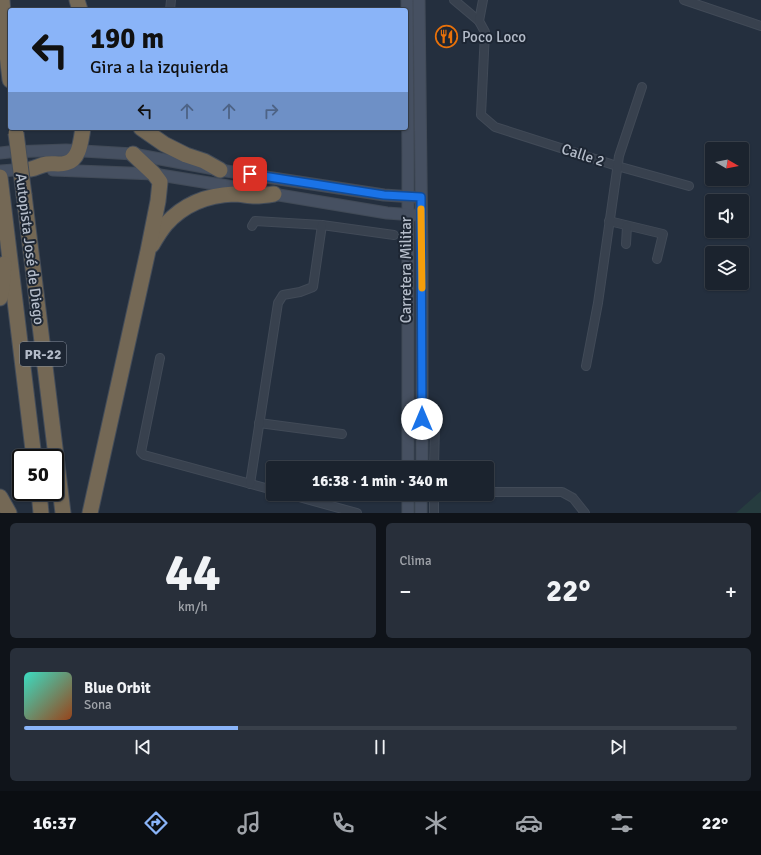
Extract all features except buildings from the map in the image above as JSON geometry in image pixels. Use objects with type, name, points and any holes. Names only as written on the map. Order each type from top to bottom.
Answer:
[{"type":"highway","points":[[2,0],[8,63]]},
{"type":"highway","name":"Autopista José de Diego","points":[[16,130],[63,513]]},
{"type":"highway","points":[[31,169],[48,164],[65,164],[70,162],[76,157],[84,130]]},
{"type":"highway","points":[[144,130],[164,144],[204,160],[220,170]]},
{"type":"highway","points":[[90,513],[158,201],[160,182],[154,174],[133,154]]},
{"type":"highway","name":"Autopista José de Diego","points":[[0,177],[33,449]]},
{"type":"highway","points":[[148,251],[165,225],[182,209],[200,200],[227,194],[255,196],[274,194]]},
{"type":"highway","points":[[0,298],[3,278],[6,229]]},
{"type":"highway","points":[[0,497],[9,513]]},
{"type":"highway","points":[[40,501],[41,513]]},
{"type":"main road","name":"Carretera Militar","points":[[419,0],[422,461]]},
{"type":"main road","name":"Carretera Militar","points":[[408,130],[408,461]]},
{"type":"main road","points":[[0,153],[16,151],[66,150],[133,154],[220,170],[384,195],[421,197]]},
{"type":"main road","points":[[0,171],[31,169],[154,174],[387,214],[421,216]]},
{"type":"main road","points":[[408,501],[408,513]]},
{"type":"main road","points":[[421,501],[421,513]]},
{"type":"street","points":[[454,0],[479,21],[483,0]]},
{"type":"street","points":[[684,0],[761,26]]},
{"type":"street","name":"Calle 2","points":[[479,21],[485,32],[481,115],[495,126],[617,166],[689,186]]},
{"type":"street","points":[[586,366],[598,303],[619,156],[642,88]]},
{"type":"street","points":[[252,226],[255,221],[322,225],[394,235]]},
{"type":"street","points":[[609,221],[663,234],[657,259]]},
{"type":"street","points":[[250,484],[278,303],[283,295],[300,292],[314,287],[322,225]]},
{"type":"street","points":[[626,244],[627,226]]},
{"type":"street","points":[[160,358],[142,452],[144,455],[266,488]]},
{"type":"street","points":[[422,404],[434,424],[434,461]]},
{"type":"street","points":[[259,423],[342,434]]},
{"type":"street","points":[[494,492],[562,492],[573,498],[585,513]]},
{"type":"street","points":[[313,501],[357,513]]},
{"type":"street","points":[[434,501],[434,513]]},
{"type":"green space","points":[[761,491],[761,513],[736,513]]},
{"type":"slow traffic","points":[[421,209],[422,288]]},
{"type":"place","name":"Poco Loco","points":[[446,37]]},
{"type":"route","points":[[250,174],[384,195],[421,197],[422,419]]}]
